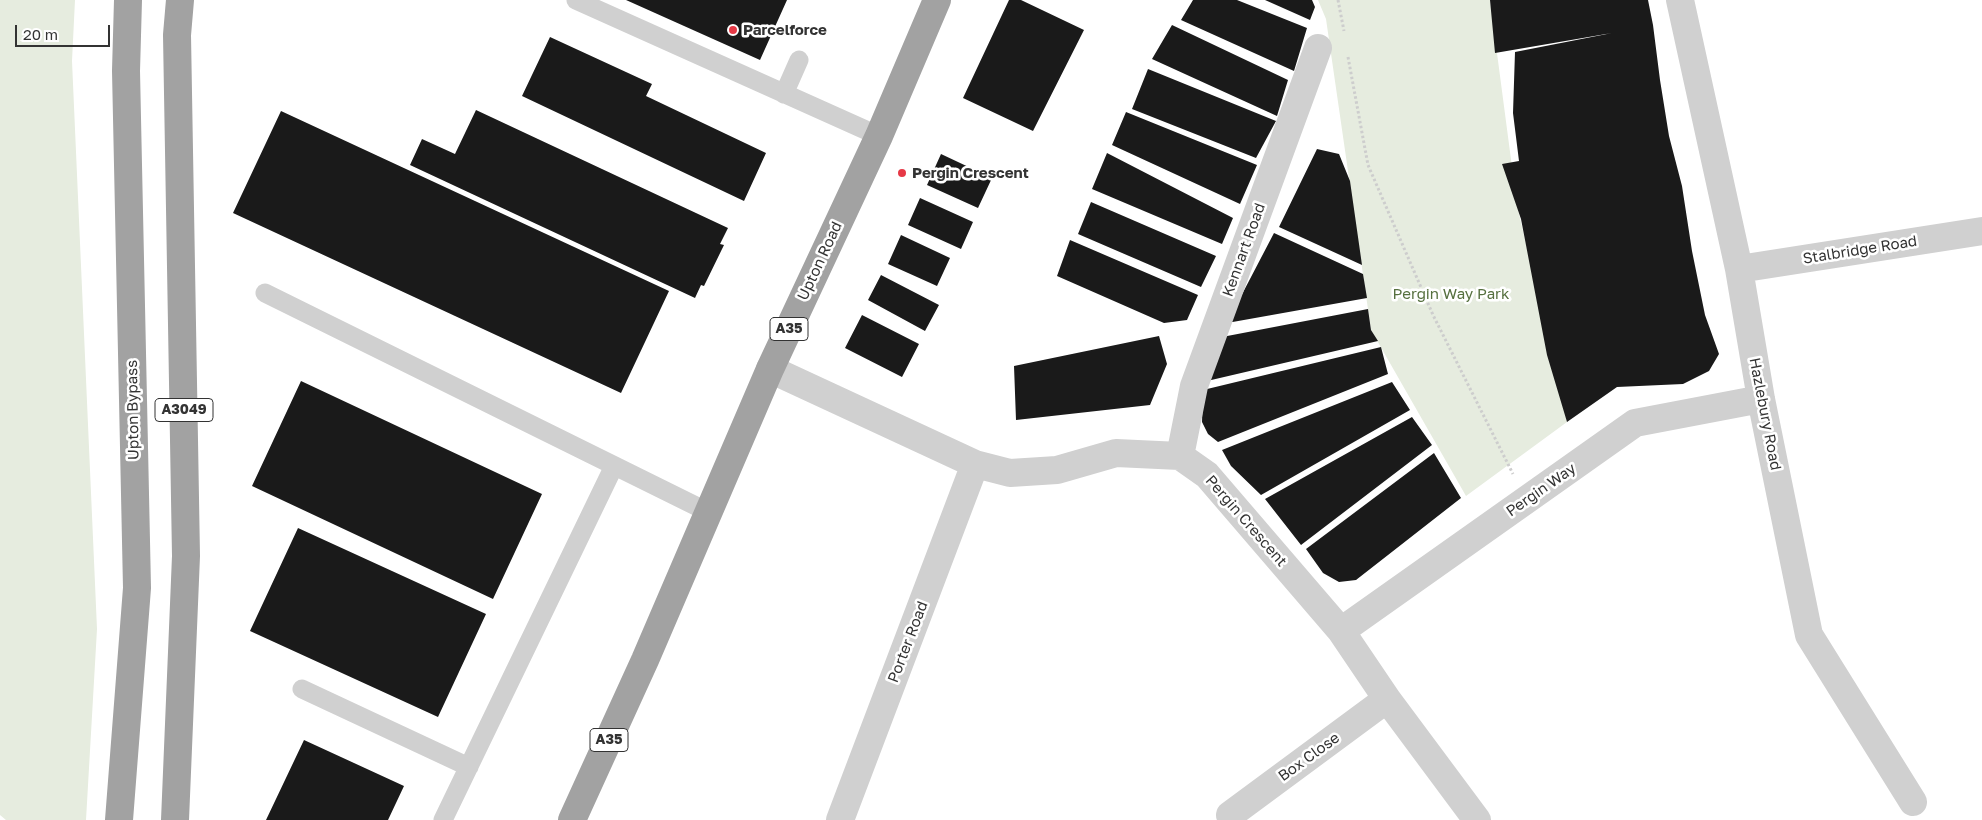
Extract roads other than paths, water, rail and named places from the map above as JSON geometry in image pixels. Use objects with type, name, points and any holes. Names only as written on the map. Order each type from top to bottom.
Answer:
[{"type":"highway","name":"Upton Bypass","points":[[119,820],[137,588],[126,71],[128,0]]},
{"type":"highway","name":"A3049","points":[[175,820],[186,556],[177,35],[180,0]]},
{"type":"highway","name":"Upton Road","points":[[572,820],[645,660],[770,369],[879,136],[938,0]]},
{"type":"street","name":"Hazlebury Road","points":[[1680,0],[1739,269],[1762,399],[1809,635],[1913,802]]},
{"type":"street","name":"Kennart Road","points":[[1180,456],[1194,386],[1318,48]]},
{"type":"street","name":"Stalbridge Road","points":[[1739,269],[1982,231]]},
{"type":"street","points":[[770,369],[975,464],[1010,473],[1056,470],[1116,453],[1180,456]]},
{"type":"street","name":"Pergin Way","points":[[1341,631],[1635,423],[1762,399]]},
{"type":"street","name":"Pergin Crescent","points":[[1180,456],[1207,475],[1341,631],[1476,820]]},
{"type":"street","name":"Porter Road","points":[[840,820],[975,464]]},
{"type":"street","name":"Box Close","points":[[1230,815],[1388,699]]},
{"type":"lane","points":[[576,0],[879,136]]},
{"type":"lane","points":[[784,94],[799,60]]},
{"type":"lane","points":[[265,293],[708,512]]},
{"type":"lane","points":[[443,820],[614,466]]},
{"type":"lane","points":[[302,689],[469,768]]},
{"type":"place","name":"Parcelforce","points":[[733,30]]},
{"type":"place","name":"Pergin Crescent","points":[[902,173]]},
{"type":"park label","name":"Pergin Way Park","points":[[1451,294]]}]
